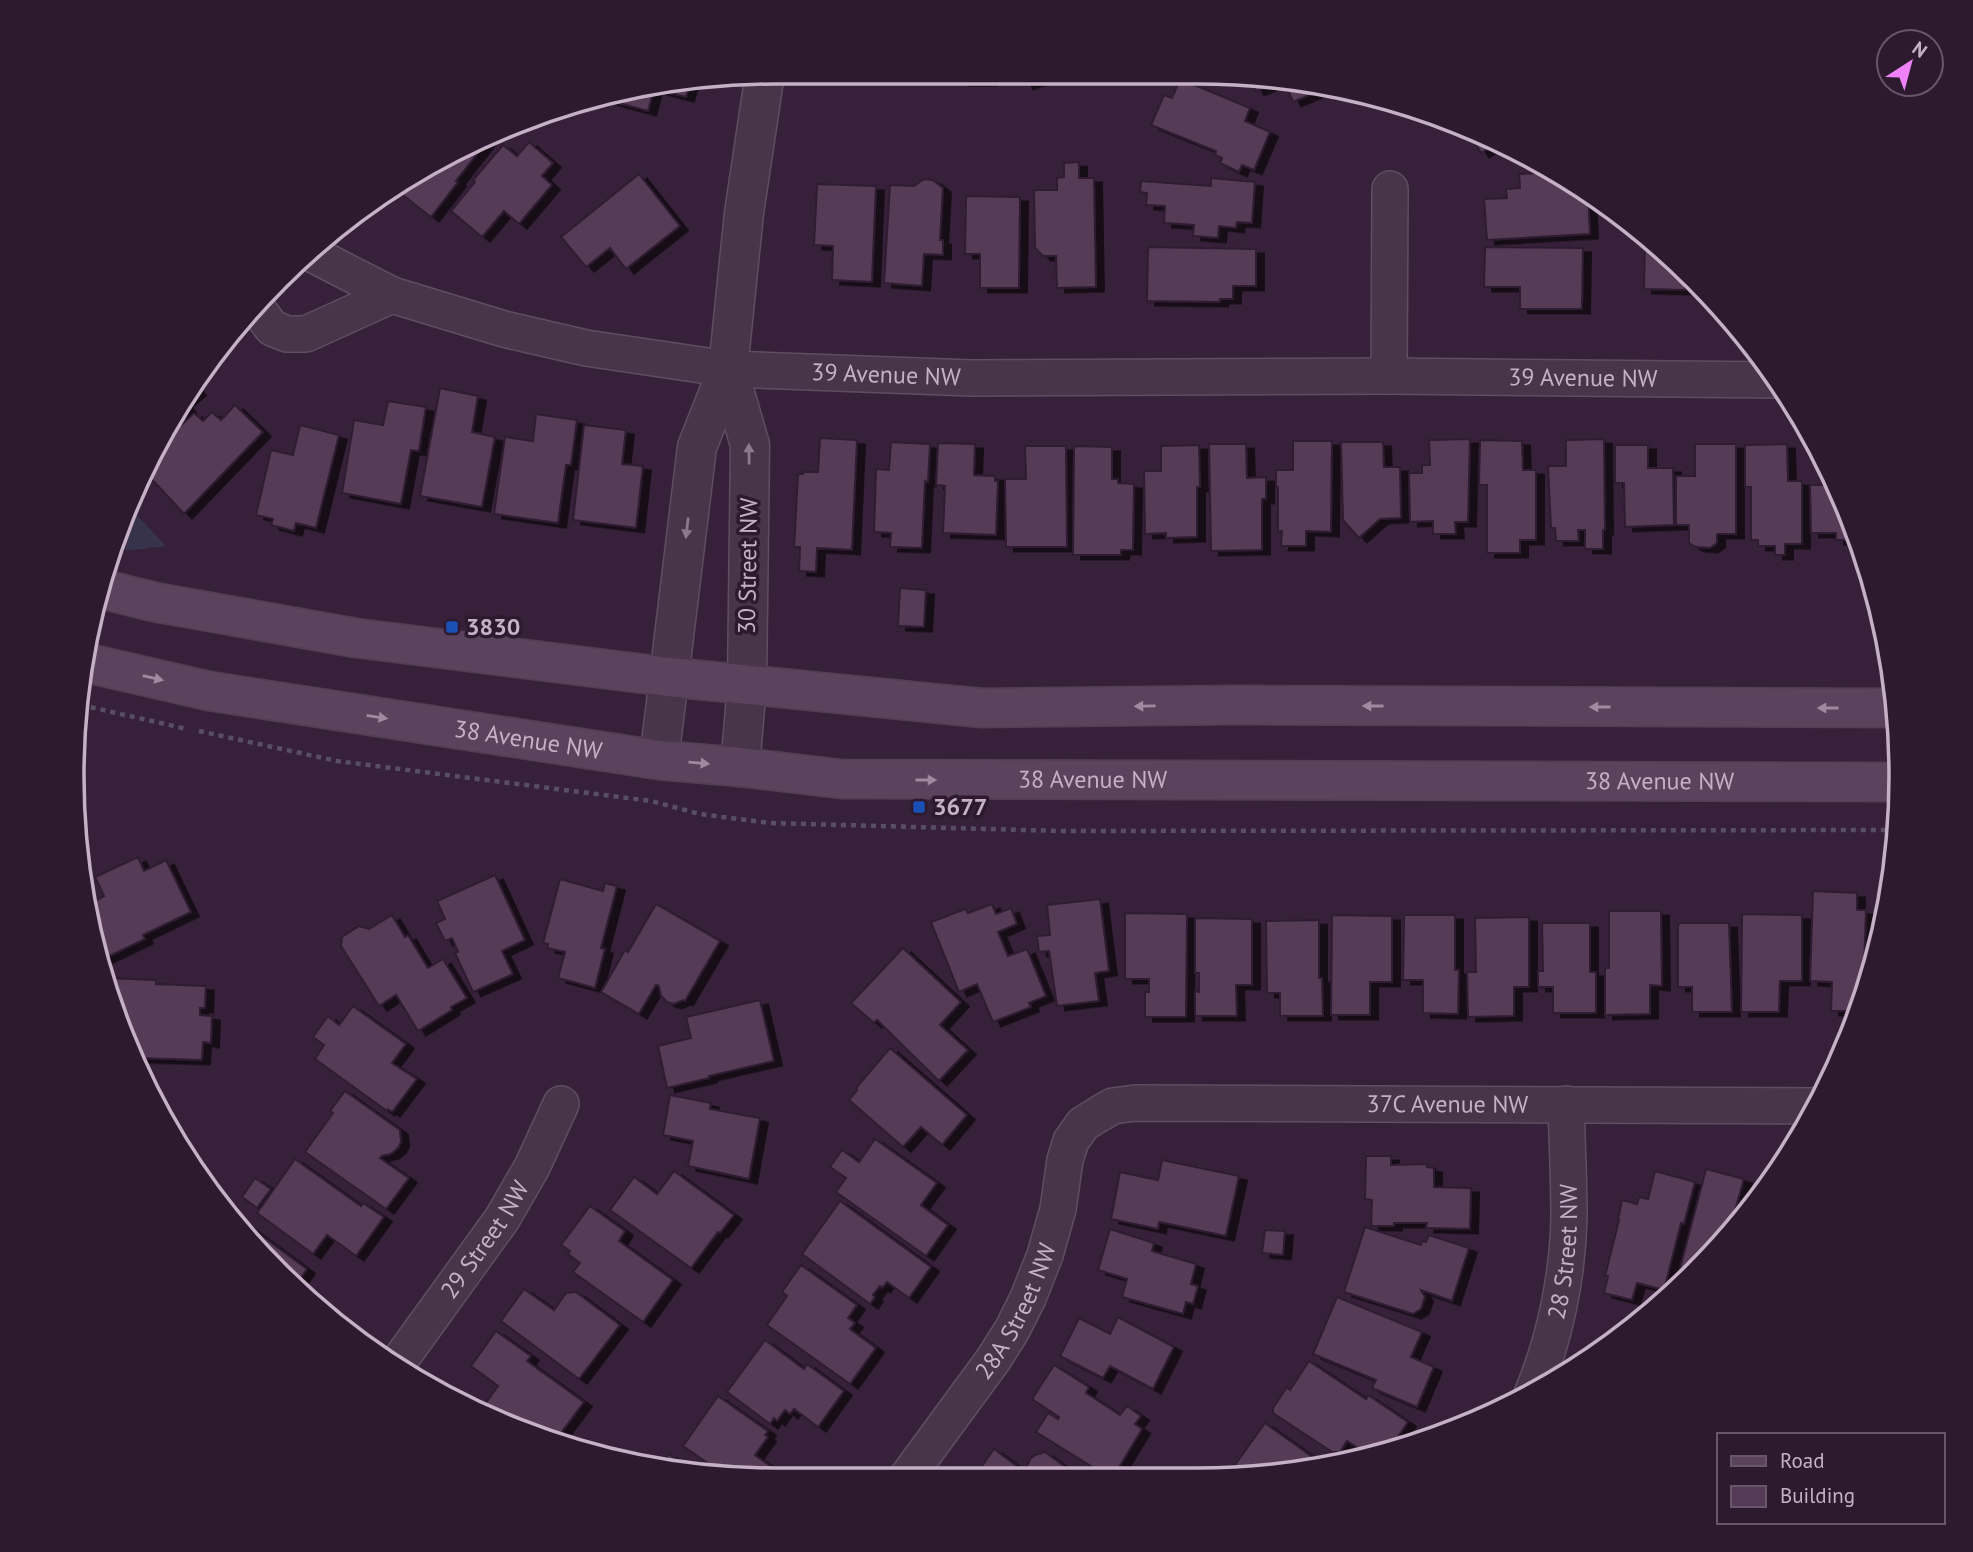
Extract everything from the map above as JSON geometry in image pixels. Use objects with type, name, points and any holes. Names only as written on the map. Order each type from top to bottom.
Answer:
[{"type":"main road","points":[[110,591],[154,602],[356,639],[669,677],[982,708],[1237,705],[1885,708]]},
{"type":"main road","name":"38 Avenue NW","points":[[93,664],[209,691],[659,760],[841,779],[1889,782]]},
{"type":"street","name":"30 Street NW","points":[[659,760],[696,447],[728,369],[744,214],[763,84]]},
{"type":"street","points":[[1389,376],[1390,189]]},
{"type":"street","name":"39 Avenue NW","points":[[319,257],[392,295],[504,330],[645,358],[728,369],[972,378],[1389,376],[1763,380]]},
{"type":"street","points":[[261,314],[272,328],[287,334],[306,334],[392,295]]},
{"type":"street","name":"30 Street NW","points":[[728,369],[750,445],[747,685],[740,767]]},
{"type":"street","name":"37C Avenue NW","points":[[1083,1124],[1113,1106],[1135,1103],[1805,1105]]},
{"type":"street","name":"29 Street NW","points":[[402,1357],[507,1211],[532,1167],[561,1104]]},
{"type":"street","name":"28 Street NW","points":[[1537,1378],[1551,1333],[1566,1263],[1569,1217],[1566,1104]]},
{"type":"street","name":"28A Street NW","points":[[914,1468],[993,1360],[1028,1298],[1045,1255],[1058,1209],[1065,1160],[1071,1141],[1083,1124]]},
{"type":"shaded area","points":[[136,514],[166,546],[122,550]]},
{"type":"building","points":[[1178,84],[1192,84],[1250,108],[1245,121],[1270,132],[1254,170],[1242,165],[1239,172],[1220,163],[1222,158],[1215,155],[1216,151],[1151,125],[1164,95],[1172,98]]},
{"type":"building","points":[[688,90],[686,97],[669,93]]},
{"type":"building","points":[[1288,90],[1312,94],[1293,102]]},
{"type":"building","points":[[652,95],[648,111],[618,103]]},
{"type":"building","points":[[529,142],[553,163],[542,176],[552,185],[519,224],[504,211],[482,237],[451,211],[503,145],[517,156]]},
{"type":"building","points":[[1475,143],[1488,149],[1481,153]]},
{"type":"building","points":[[480,151],[456,181],[458,182],[431,217],[402,195]]},
{"type":"building","points":[[1079,162],[1079,178],[1094,178],[1096,287],[1057,288],[1056,256],[1043,256],[1035,248],[1034,190],[1057,190],[1057,178],[1064,177],[1064,163]]},
{"type":"building","points":[[1536,173],[1589,206],[1590,234],[1487,240],[1484,199],[1507,198],[1506,189],[1520,188],[1519,174]]},
{"type":"building","points":[[639,174],[680,226],[626,269],[610,248],[586,267],[561,237]]},
{"type":"building","points":[[1211,178],[1255,182],[1252,223],[1237,222],[1236,228],[1219,226],[1218,238],[1193,236],[1194,225],[1164,223],[1165,206],[1146,205],[1147,193],[1140,192],[1141,181],[1211,186]]},
{"type":"building","points":[[924,179],[933,180],[943,188],[940,240],[943,240],[943,255],[924,254],[922,286],[884,283],[890,185],[914,186]]},
{"type":"building","points":[[817,184],[876,186],[872,282],[832,280],[833,246],[814,245]]},
{"type":"building","points":[[966,196],[1020,197],[1019,288],[980,288],[980,254],[965,254]]},
{"type":"building","points":[[1148,247],[1256,249],[1256,286],[1233,286],[1233,299],[1220,299],[1220,302],[1147,301]]},
{"type":"building","points":[[1485,247],[1583,248],[1582,309],[1520,309],[1520,287],[1484,287]]},
{"type":"building","points":[[1645,249],[1685,286],[1685,290],[1644,289]]},
{"type":"building","points":[[440,388],[478,396],[472,432],[495,437],[482,507],[420,496]]},
{"type":"building","points":[[388,401],[426,407],[419,451],[411,450],[401,504],[342,493],[354,420],[383,425]]},
{"type":"building","points":[[235,405],[263,432],[184,514],[151,479],[178,428],[194,413],[203,421],[212,412],[221,420]]},
{"type":"building","points":[[536,414],[577,420],[571,465],[566,465],[558,523],[494,514],[505,437],[533,441]]},
{"type":"building","points":[[300,425],[339,435],[316,528],[296,523],[294,531],[271,525],[273,519],[256,515],[271,450],[293,455]]},
{"type":"building","points":[[584,425],[626,430],[622,464],[643,466],[636,528],[573,520]]},
{"type":"building","points":[[820,438],[857,440],[852,550],[817,548],[816,572],[799,571],[800,547],[794,547],[798,474],[818,472]]},
{"type":"building","points":[[1470,439],[1468,522],[1455,522],[1456,534],[1433,534],[1433,521],[1410,522],[1409,473],[1422,473],[1422,465],[1430,465],[1429,440]]},
{"type":"building","points":[[1604,439],[1603,549],[1585,549],[1585,530],[1578,530],[1579,541],[1556,541],[1555,528],[1551,528],[1548,466],[1566,466],[1566,440]]},
{"type":"building","points":[[1480,440],[1522,441],[1523,470],[1536,470],[1536,540],[1520,540],[1520,553],[1487,553],[1487,485],[1479,485]]},
{"type":"building","points":[[1293,441],[1332,441],[1331,532],[1306,531],[1306,546],[1281,546],[1282,531],[1278,532],[1276,470],[1293,470]]},
{"type":"building","points":[[891,442],[930,444],[928,482],[925,481],[922,548],[890,547],[891,533],[874,532],[876,469],[889,470]]},
{"type":"building","points":[[1341,442],[1383,442],[1384,467],[1400,467],[1401,518],[1380,519],[1359,538],[1343,520]]},
{"type":"building","points":[[938,443],[975,444],[974,475],[995,476],[995,481],[998,481],[996,535],[943,533],[945,486],[936,485]]},
{"type":"building","points":[[1209,444],[1246,444],[1247,478],[1266,477],[1266,499],[1262,499],[1262,550],[1211,551]]},
{"type":"building","points":[[1695,444],[1736,444],[1736,534],[1717,534],[1717,543],[1710,548],[1696,547],[1689,543],[1689,525],[1676,525],[1676,476],[1695,476]]},
{"type":"building","points":[[1787,444],[1788,481],[1802,481],[1802,544],[1785,544],[1785,555],[1775,555],[1775,546],[1758,546],[1758,540],[1751,540],[1751,487],[1745,487],[1745,445]]},
{"type":"building","points":[[1199,445],[1197,537],[1166,538],[1166,533],[1145,534],[1144,471],[1161,471],[1161,446]]},
{"type":"building","points":[[1615,445],[1648,445],[1648,468],[1673,468],[1674,525],[1625,527],[1624,483],[1615,483]]},
{"type":"building","points":[[1025,446],[1066,446],[1067,547],[1006,547],[1005,479],[1026,479]]},
{"type":"building","points":[[1074,446],[1112,447],[1112,479],[1118,479],[1118,483],[1134,484],[1133,550],[1121,550],[1121,555],[1073,555]]},
{"type":"building","points":[[1810,485],[1824,485],[1847,540],[1836,540],[1836,533],[1811,533]]},
{"type":"building","points":[[900,588],[926,590],[924,627],[898,626]]},
{"type":"building","points":[[138,857],[144,871],[166,860],[191,912],[143,935],[145,939],[108,957],[95,900],[104,896],[95,877]]},
{"type":"building","points":[[495,875],[525,940],[502,951],[513,974],[473,992],[455,953],[458,952],[452,938],[445,941],[436,923],[445,919],[437,901]]},
{"type":"building","points":[[560,879],[603,891],[605,883],[617,886],[601,948],[605,949],[595,988],[558,978],[565,952],[547,948],[548,944],[543,943]]},
{"type":"building","points":[[1813,891],[1857,893],[1857,910],[1866,910],[1864,957],[1847,1011],[1831,1011],[1832,982],[1810,981]]},
{"type":"building","points":[[1100,899],[1109,971],[1095,973],[1099,1001],[1057,1006],[1049,951],[1039,952],[1037,936],[1050,935],[1047,905]]},
{"type":"building","points":[[656,904],[720,941],[685,1001],[674,1004],[667,1002],[656,985],[639,1014],[601,992]]},
{"type":"building","points":[[992,904],[996,914],[1011,908],[1017,924],[998,932],[1008,956],[1027,949],[1046,996],[1029,1003],[1031,1007],[993,1022],[977,984],[959,992],[931,922],[965,909],[968,913]]},
{"type":"building","points":[[1609,911],[1661,911],[1662,986],[1650,985],[1650,1014],[1605,1015],[1605,968],[1609,968]]},
{"type":"building","points":[[1125,913],[1187,914],[1186,1017],[1145,1017],[1145,992],[1149,992],[1149,979],[1125,979]]},
{"type":"building","points":[[1742,914],[1802,915],[1802,981],[1780,981],[1779,1012],[1741,1012]]},
{"type":"building","points":[[392,915],[428,968],[443,959],[467,998],[418,1031],[396,995],[379,1006],[341,946],[342,937],[359,926],[369,929]]},
{"type":"building","points":[[1332,915],[1392,916],[1392,982],[1370,982],[1370,1015],[1331,1015]]},
{"type":"building","points":[[1404,915],[1455,915],[1455,970],[1459,970],[1458,1014],[1423,1013],[1423,980],[1403,980]]},
{"type":"building","points":[[1529,917],[1529,987],[1514,987],[1514,1016],[1468,1017],[1467,972],[1476,972],[1475,918]]},
{"type":"building","points":[[1195,918],[1252,919],[1252,985],[1236,985],[1237,1016],[1195,1016],[1195,991],[1199,992],[1199,973],[1195,973]]},
{"type":"building","points":[[1319,920],[1319,978],[1322,978],[1323,1016],[1280,1016],[1280,993],[1267,993],[1266,921]]},
{"type":"building","points":[[1542,923],[1590,923],[1590,972],[1596,972],[1596,1013],[1553,1013],[1553,987],[1538,987],[1538,971],[1543,971]]},
{"type":"building","points":[[1729,923],[1732,1012],[1692,1012],[1692,987],[1678,987],[1678,924]]},
{"type":"building","points":[[903,948],[961,1002],[940,1025],[968,1050],[939,1081],[877,1020],[874,1023],[851,1003]]},
{"type":"building","points":[[115,978],[156,980],[156,984],[206,986],[205,1008],[200,1008],[200,1015],[212,1016],[211,1043],[203,1042],[202,1060],[145,1058]]},
{"type":"building","points":[[760,1000],[774,1061],[667,1088],[658,1046],[691,1038],[686,1017]]},
{"type":"building","points":[[353,1006],[406,1044],[392,1063],[417,1079],[392,1112],[315,1059],[324,1045],[313,1037],[328,1016],[339,1025]]},
{"type":"building","points":[[890,1048],[967,1115],[942,1145],[921,1127],[903,1147],[849,1100]]},
{"type":"building","points":[[345,1091],[400,1130],[401,1142],[398,1148],[380,1158],[409,1178],[386,1209],[305,1152]]},
{"type":"building","points":[[670,1095],[711,1103],[710,1109],[760,1118],[749,1179],[688,1166],[693,1141],[663,1135]]},
{"type":"building","points":[[875,1139],[937,1183],[921,1205],[948,1225],[926,1256],[836,1192],[846,1178],[830,1167],[842,1150],[859,1162]]},
{"type":"building","points":[[1366,1156],[1391,1156],[1391,1165],[1427,1164],[1427,1167],[1434,1168],[1434,1187],[1471,1188],[1470,1229],[1426,1228],[1427,1223],[1371,1226],[1372,1200],[1365,1199]]},
{"type":"building","points":[[295,1159],[361,1206],[363,1203],[384,1217],[356,1256],[327,1235],[313,1254],[257,1213]]},
{"type":"building","points":[[1162,1160],[1239,1176],[1226,1236],[1159,1222],[1158,1229],[1111,1219],[1120,1172],[1158,1180]]},
{"type":"building","points":[[1706,1169],[1744,1179],[1735,1210],[1679,1271]]},
{"type":"building","points":[[674,1171],[734,1215],[691,1268],[610,1210],[634,1177],[657,1194]]},
{"type":"building","points":[[1655,1171],[1695,1182],[1665,1284],[1660,1289],[1637,1283],[1632,1300],[1604,1293],[1608,1276],[1605,1276],[1622,1200],[1637,1204],[1639,1197],[1648,1199]]},
{"type":"building","points":[[255,1178],[271,1189],[257,1208],[242,1197]]},
{"type":"building","points":[[840,1201],[931,1267],[909,1298],[887,1282],[873,1295],[875,1297],[870,1304],[802,1254]]},
{"type":"building","points":[[590,1206],[625,1231],[619,1241],[673,1280],[643,1322],[573,1272],[580,1263],[561,1245]]},
{"type":"building","points":[[1365,1227],[1421,1245],[1429,1235],[1469,1248],[1452,1301],[1421,1290],[1425,1297],[1421,1309],[1413,1314],[1344,1292]]},
{"type":"building","points":[[1110,1229],[1154,1243],[1152,1251],[1196,1264],[1191,1284],[1198,1286],[1193,1304],[1186,1302],[1183,1314],[1122,1297],[1127,1279],[1098,1270]]},
{"type":"building","points":[[1265,1230],[1285,1231],[1283,1255],[1262,1253]]},
{"type":"building","points":[[255,1231],[307,1269],[301,1278]]},
{"type":"building","points":[[801,1265],[857,1305],[848,1318],[855,1323],[850,1329],[876,1348],[850,1384],[767,1325],[787,1296],[782,1292]]},
{"type":"building","points":[[524,1289],[554,1310],[566,1293],[576,1292],[620,1325],[579,1379],[501,1321]]},
{"type":"building","points":[[1337,1297],[1422,1332],[1411,1357],[1434,1367],[1417,1407],[1372,1388],[1376,1380],[1313,1354]]},
{"type":"building","points":[[1118,1317],[1174,1347],[1153,1389],[1110,1366],[1103,1378],[1060,1356],[1079,1318],[1110,1334]]},
{"type":"building","points":[[496,1331],[531,1356],[527,1361],[584,1402],[561,1433],[554,1431],[485,1404],[498,1386],[471,1366]]},
{"type":"building","points":[[765,1340],[804,1369],[807,1364],[844,1391],[818,1427],[794,1409],[790,1414],[785,1410],[777,1421],[774,1418],[770,1424],[727,1392]]},
{"type":"building","points":[[1309,1361],[1366,1399],[1368,1395],[1408,1422],[1397,1438],[1358,1448],[1347,1441],[1340,1452],[1332,1452],[1273,1413],[1273,1408],[1287,1387],[1290,1390]]},
{"type":"building","points":[[1054,1365],[1089,1387],[1086,1393],[1120,1415],[1127,1406],[1141,1416],[1135,1424],[1142,1429],[1119,1468],[1094,1468],[1036,1432],[1048,1413],[1058,1419],[1059,1417],[1032,1399]]},
{"type":"building","points":[[718,1396],[768,1431],[765,1435],[768,1437],[755,1455],[773,1468],[710,1465],[683,1446]]},
{"type":"building","points":[[1265,1423],[1314,1458],[1287,1462],[1233,1467]]},
{"type":"building","points":[[994,1449],[1020,1468],[981,1468]]},
{"type":"building","points":[[1045,1452],[1067,1468],[1027,1468],[1030,1459]]},
{"type":"building","points":[[669,1454],[678,1461],[665,1459]]},
{"type":"place","name":"3830","points":[[452,627]]},
{"type":"place","name":"3677","points":[[919,807]]}]
